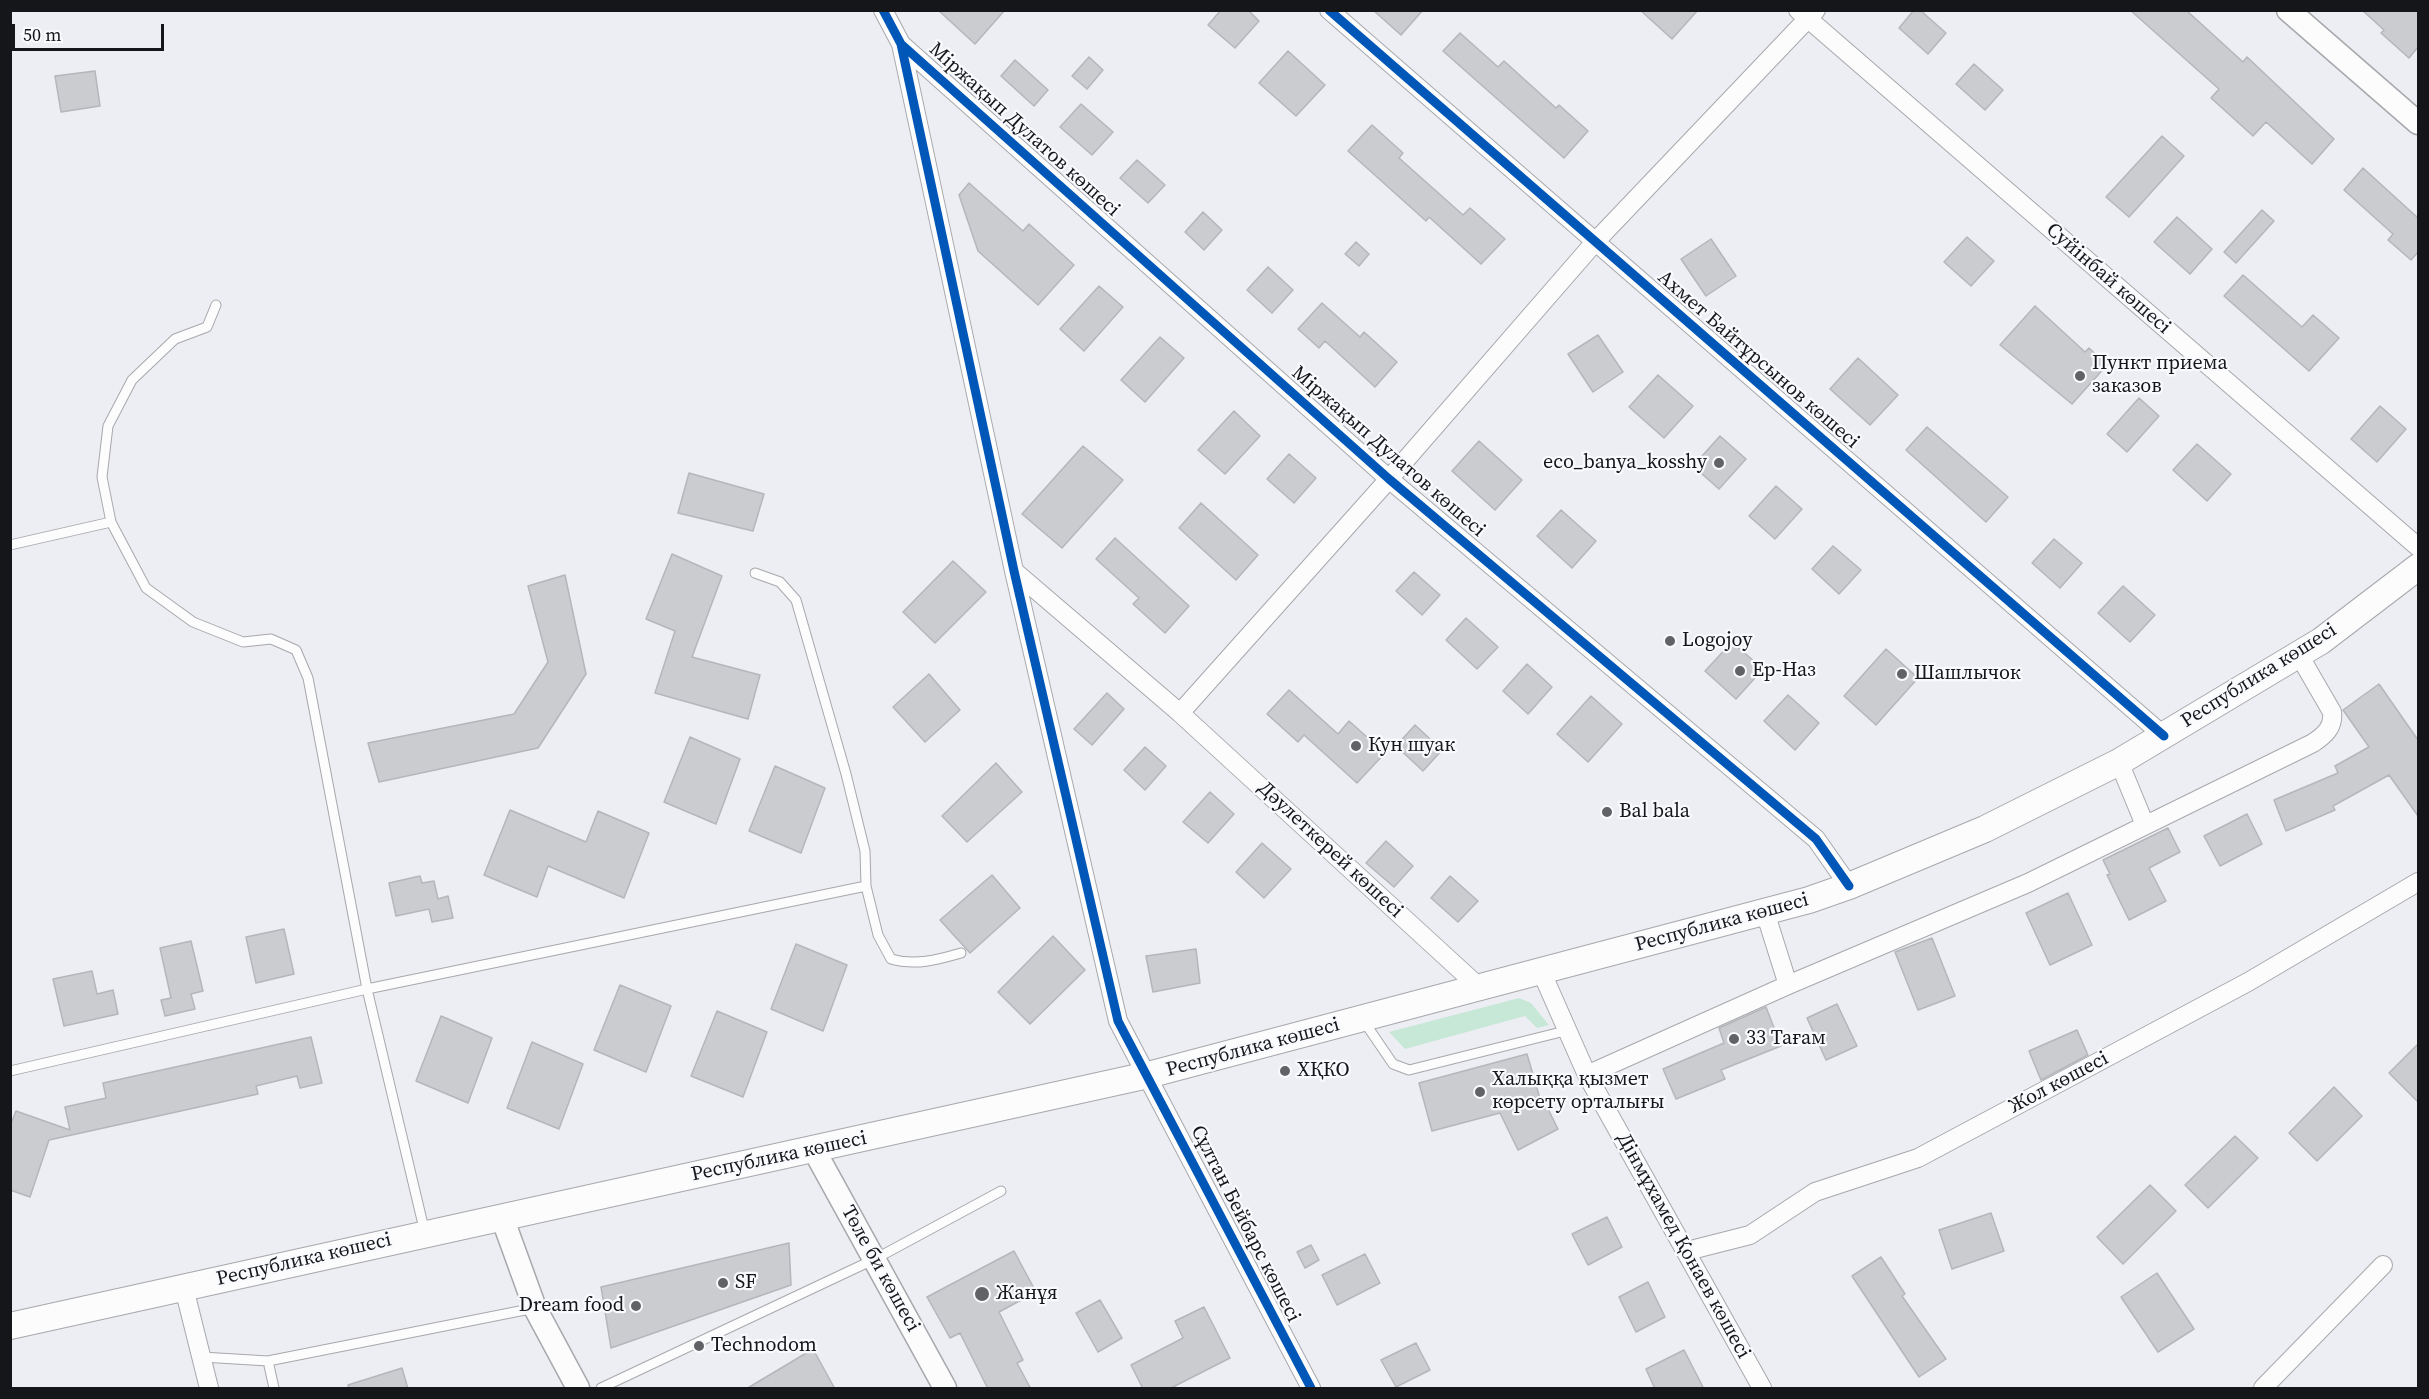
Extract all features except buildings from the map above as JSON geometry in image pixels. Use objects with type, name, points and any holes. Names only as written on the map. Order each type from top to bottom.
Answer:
[{"type":"main road","name":"Республика көшесі","points":[[10,1326],[1148,1075],[1542,973],[1766,912],[1849,886],[1990,827],[2119,762],[2321,641],[2418,567]]},
{"type":"street","points":[[883,10],[901,44]]},
{"type":"street","name":"Ахмет Байтұрсынов көшесі","points":[[1329,10],[2164,736]]},
{"type":"street","points":[[2288,10],[2418,123]]},
{"type":"street","points":[[1180,712],[1389,479],[1595,242],[1807,14]]},
{"type":"street","name":"Суйінбай көшесі","points":[[1807,14],[2418,547]]},
{"type":"street","name":"Міржақып Дулатов көшесі","points":[[901,44],[1389,479],[1816,839],[1849,886]]},
{"type":"street","name":"Сұлтан Бейбарс көшесі","points":[[901,44],[1014,571],[1118,1021],[1311,1389]]},
{"type":"street","name":"Дәулеткерей көшесі","points":[[1014,571],[1180,712],[1480,988]]},
{"type":"street","points":[[1587,1075],[1788,985],[2028,883],[2325,735],[2333,720],[2332,712],[2299,655]]},
{"type":"street","points":[[2119,762],[2145,825]]},
{"type":"street","name":"Жол көшесі","points":[[1687,1251],[1750,1235],[1815,1192],[1918,1158],[2248,982],[2418,882]]},
{"type":"street","points":[[1766,912],[1788,985]]},
{"type":"street","name":"Дінмұхамед Қонаев көшесі","points":[[1542,973],[1565,1031],[1587,1075],[1762,1389]]},
{"type":"street","name":"Төле би көшесі","points":[[814,1150],[945,1389]]},
{"type":"street","points":[[502,1217],[535,1308],[578,1389]]},
{"type":"street","points":[[2263,1389],[2383,1264]]},
{"type":"street","points":[[184,1288],[210,1389]]},
{"type":"lane","points":[[216,305],[207,327],[175,339],[132,380],[108,426],[102,477],[111,522],[146,588],[193,622],[243,642],[271,639],[296,650],[308,678],[367,989],[425,1233]]},
{"type":"lane","points":[[10,545],[111,522]]},
{"type":"lane","points":[[755,573],[780,582],[796,600],[846,774],[865,851],[866,886],[878,935],[891,959],[907,964],[938,960],[962,953]]},
{"type":"lane","points":[[10,1071],[367,989],[866,886]]},
{"type":"lane","points":[[1362,1020],[1393,1064],[1409,1070],[1565,1031]]},
{"type":"lane","points":[[601,1389],[875,1259],[1001,1191]]},
{"type":"lane","points":[[202,1357],[268,1361],[535,1308]]},
{"type":"lane","points":[[268,1361],[274,1389]]},
{"type":"green space","points":[[1519,998],[1531,1003],[1549,1025],[1537,1028],[1525,1016],[1405,1049],[1389,1032]]},
{"type":"cycle path","points":[[883,10],[901,44],[1014,571],[1118,1021],[1311,1388]]},
{"type":"cycle path","points":[[1329,10],[2164,736]]},
{"type":"cycle path","points":[[901,44],[1389,479],[1816,839],[1849,886]]},
{"type":"place","name":"Пункт приема заказов","points":[[2080,376]]},
{"type":"place","name":"eco_banya_kosshy","points":[[1719,463]]},
{"type":"place","name":"Logojoy","points":[[1670,641]]},
{"type":"place","name":"Ер-Наз","points":[[1740,671]]},
{"type":"place","name":"Шашлычок","points":[[1902,674]]},
{"type":"place","name":"Кун шуак","points":[[1356,746]]},
{"type":"place","name":"Bal bala","points":[[1607,812]]},
{"type":"place","name":"33 Тағам","points":[[1734,1039]]},
{"type":"place","name":"ХҚКО","points":[[1285,1071]]},
{"type":"place","name":"Халыққа қызмет көрсету орталығы","points":[[1480,1092]]},
{"type":"place","name":"SF","points":[[723,1283]]},
{"type":"place","name":"Жанұя","points":[[982,1294]]},
{"type":"place","name":"Dream food","points":[[636,1306]]},
{"type":"place","name":"Technodom","points":[[699,1346]]}]
